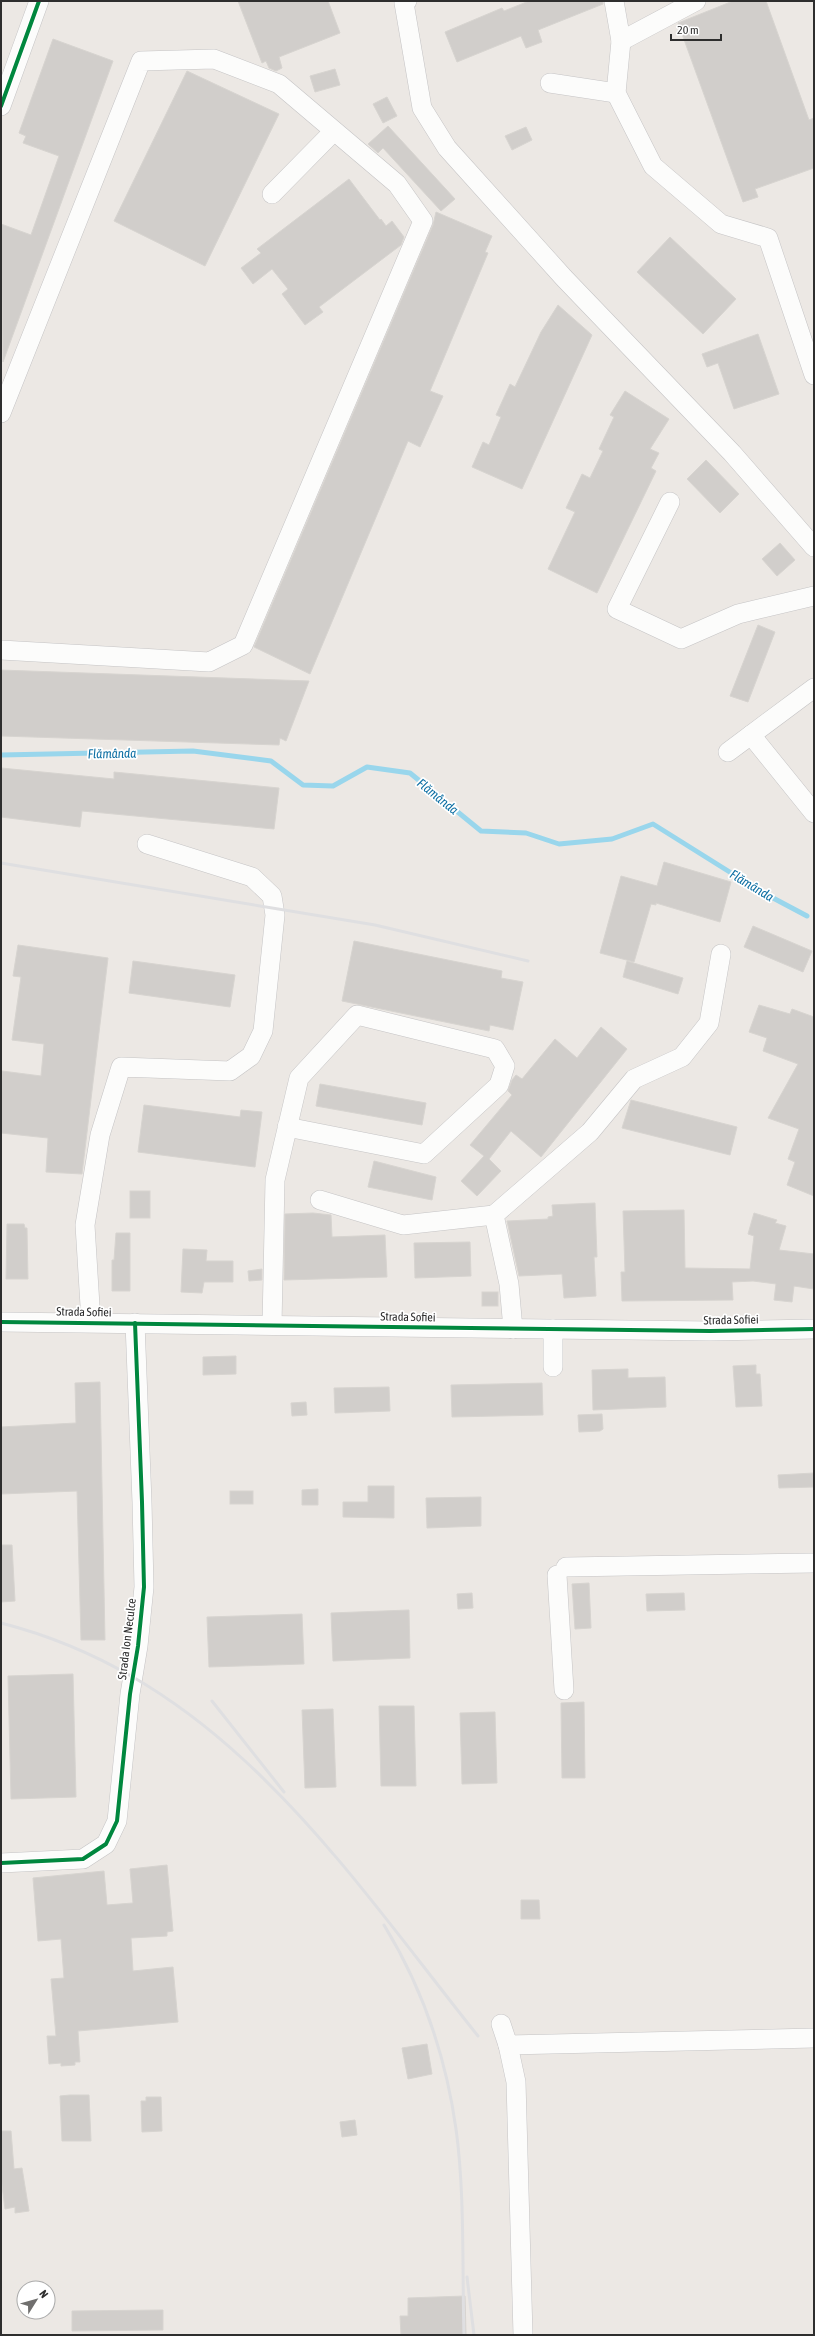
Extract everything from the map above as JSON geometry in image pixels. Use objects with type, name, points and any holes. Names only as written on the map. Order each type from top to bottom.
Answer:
[{"type":"street","points":[[1,106],[39,1]]},
{"type":"street","points":[[614,1],[621,41],[616,93],[653,166],[721,224],[768,238],[814,375]]},
{"type":"street","points":[[621,41],[696,1]]},
{"type":"street","points":[[405,2],[422,108],[447,148],[564,278],[732,453],[814,547]]},
{"type":"street","points":[[1,413],[141,61],[214,59],[279,84],[397,184],[423,221],[244,645],[209,662],[1,650]]},
{"type":"street","points":[[550,83],[616,93]]},
{"type":"street","points":[[272,194],[334,131]]},
{"type":"street","points":[[670,502],[616,609],[681,639],[738,614],[814,596]]},
{"type":"street","points":[[728,752],[814,688]]},
{"type":"street","points":[[751,735],[814,813]]},
{"type":"street","points":[[91,1322],[85,1225],[100,1135],[121,1067],[230,1071],[251,1056],[263,1031],[274,915],[272,896],[252,877],[147,844]]},
{"type":"street","points":[[320,1200],[403,1225],[494,1215],[590,1132],[634,1079],[682,1057],[709,1023],[721,954]]},
{"type":"street","points":[[272,1325],[275,1180],[299,1078],[357,1015],[495,1049],[505,1066],[499,1085],[424,1154],[288,1127]]},
{"type":"street","points":[[494,1215],[509,1284],[513,1329]]},
{"type":"street","name":"Strada Sofiei","points":[[1,1322],[710,1331],[814,1329]]},
{"type":"street","name":"Strada Ion Neculce","points":[[1,1863],[83,1859],[106,1844],[117,1821],[130,1694],[138,1646],[144,1587],[135,1323]]},
{"type":"street","points":[[553,1329],[553,1367]]},
{"type":"street","points":[[564,1690],[562,1571],[814,1563]]},
{"type":"street","points":[[500,2024],[508,2045],[516,2082],[523,2335]]},
{"type":"street","points":[[508,2045],[814,2038]]},
{"type":"building","points":[[238,1],[328,1],[340,33],[279,57],[282,68],[276,71],[269,68],[266,61],[262,63]]},
{"type":"building","points":[[529,1],[603,1],[603,4],[538,30],[542,42],[526,48],[521,36],[457,62],[445,32],[502,8],[504,11]]},
{"type":"building","points":[[733,1],[766,1],[809,120],[814,118],[814,168],[755,189],[758,197],[743,202],[678,23]]},
{"type":"building","points":[[53,39],[113,61],[3,362],[1,224],[31,235],[59,156],[23,143],[26,136],[19,133]]},
{"type":"building","points":[[335,69],[340,85],[315,92],[310,76]]},
{"type":"building","points":[[187,71],[279,114],[205,266],[114,221]]},
{"type":"building","points":[[387,97],[397,116],[383,123],[373,104]]},
{"type":"building","points":[[388,126],[455,199],[441,211],[383,148],[378,153],[368,144]]},
{"type":"building","points":[[526,127],[532,140],[512,150],[505,136]]},
{"type":"building","points":[[349,179],[380,220],[381,219],[386,226],[392,221],[404,237],[401,245],[319,307],[323,312],[305,325],[282,294],[288,289],[272,269],[253,284],[241,268],[261,253],[257,249]]},
{"type":"building","points":[[436,212],[492,236],[485,252],[488,253],[430,391],[443,396],[420,447],[408,441],[310,674],[254,647],[433,225]]},
{"type":"building","points":[[670,237],[736,299],[703,334],[637,272]]},
{"type":"building","points":[[558,305],[592,335],[522,489],[472,467],[483,442],[489,445],[501,417],[496,415],[510,384],[515,387],[541,332]]},
{"type":"building","points":[[758,334],[779,394],[734,409],[718,363],[707,367],[702,354]]},
{"type":"building","points":[[625,391],[669,419],[650,449],[659,453],[651,468],[656,471],[597,593],[548,569],[575,512],[566,508],[582,474],[590,478],[603,451],[599,449],[614,417],[610,415]]},
{"type":"building","points":[[706,460],[739,494],[720,513],[687,479]]},
{"type":"building","points":[[780,543],[795,560],[777,576],[762,559]]},
{"type":"building","points":[[758,625],[775,632],[748,702],[730,696]]},
{"type":"building","points":[[1,670],[309,681],[286,741],[280,738],[279,745],[1,736]]},
{"type":"building","points":[[1,768],[114,779],[114,772],[279,788],[274,829],[82,811],[80,827],[1,817]]},
{"type":"building","points":[[664,862],[731,882],[720,922],[656,903],[656,905],[651,904],[634,962],[600,953],[621,876],[657,886]]},
{"type":"building","points":[[753,926],[812,951],[803,972],[744,947]]},
{"type":"building","points":[[354,941],[502,971],[501,978],[523,982],[513,1030],[490,1025],[489,1031],[342,1001]]},
{"type":"building","points":[[18,945],[108,958],[82,1174],[46,1172],[48,1138],[1,1133],[2,1071],[41,1076],[44,1044],[12,1040],[21,977],[13,976]]},
{"type":"building","points":[[133,961],[235,975],[230,1007],[129,993]]},
{"type":"building","points":[[627,961],[683,978],[678,994],[623,977]]},
{"type":"building","points":[[759,1005],[790,1014],[792,1009],[814,1017],[814,1196],[787,1185],[795,1162],[788,1159],[799,1129],[768,1118],[798,1064],[763,1051],[767,1038],[749,1032]]},
{"type":"building","points":[[601,1027],[627,1049],[541,1157],[511,1131],[489,1159],[501,1171],[477,1196],[461,1181],[484,1156],[470,1145],[512,1095],[508,1091],[512,1080],[516,1075],[522,1079],[555,1039],[577,1058]]},
{"type":"building","points":[[320,1084],[426,1103],[422,1125],[316,1106]]},
{"type":"building","points":[[631,1100],[737,1127],[730,1155],[622,1128]]},
{"type":"building","points":[[144,1105],[240,1117],[241,1110],[262,1112],[255,1167],[138,1152]]},
{"type":"building","points":[[374,1161],[436,1177],[432,1200],[368,1187]]},
{"type":"building","points":[[130,1191],[150,1191],[150,1218],[130,1218]]},
{"type":"building","points":[[595,1203],[597,1257],[594,1257],[596,1296],[564,1298],[562,1274],[519,1276],[507,1221],[548,1219],[548,1217],[553,1216],[552,1205]]},
{"type":"building","points":[[684,1210],[685,1268],[750,1269],[754,1236],[748,1234],[754,1213],[777,1220],[775,1223],[786,1226],[779,1250],[814,1254],[814,1289],[794,1286],[792,1302],[774,1300],[776,1284],[753,1281],[732,1282],[733,1300],[622,1301],[621,1272],[625,1272],[623,1211]]},
{"type":"building","points":[[313,1213],[331,1215],[332,1237],[385,1235],[387,1277],[284,1280],[285,1214]]},
{"type":"building","points":[[7,1224],[24,1224],[25,1228],[27,1228],[28,1279],[6,1279]]},
{"type":"building","points":[[116,1233],[130,1233],[130,1291],[112,1291],[112,1260],[114,1260]]},
{"type":"building","points":[[470,1242],[471,1276],[415,1278],[414,1243]]},
{"type":"building","points":[[183,1249],[207,1250],[206,1261],[233,1261],[233,1282],[204,1282],[202,1293],[181,1292]]},
{"type":"building","points":[[262,1269],[262,1280],[249,1281],[248,1271]]},
{"type":"building","points":[[482,1292],[498,1292],[498,1306],[482,1306]]},
{"type":"building","points":[[236,1356],[236,1374],[203,1375],[203,1357]]},
{"type":"building","points":[[756,1365],[756,1374],[760,1374],[762,1406],[736,1407],[733,1366]]},
{"type":"building","points":[[628,1369],[628,1378],[665,1377],[666,1407],[593,1410],[592,1370]]},
{"type":"building","points":[[100,1382],[105,1640],[81,1640],[77,1491],[1,1494],[1,1427],[76,1423],[75,1383]]},
{"type":"building","points":[[542,1383],[543,1415],[452,1417],[451,1385]]},
{"type":"building","points":[[389,1387],[390,1411],[335,1413],[334,1388]]},
{"type":"building","points":[[306,1402],[307,1415],[292,1416],[291,1403]]},
{"type":"building","points":[[602,1414],[603,1429],[600,1431],[579,1432],[578,1415]]},
{"type":"building","points":[[814,1473],[814,1487],[779,1488],[778,1475]]},
{"type":"building","points":[[368,1486],[394,1486],[394,1518],[343,1517],[343,1502],[368,1502]]},
{"type":"building","points":[[318,1489],[318,1505],[302,1505],[302,1490]]},
{"type":"building","points":[[230,1491],[253,1491],[253,1504],[230,1504]]},
{"type":"building","points":[[481,1497],[481,1526],[427,1528],[426,1498]]},
{"type":"building","points":[[1,1545],[12,1545],[15,1601],[1,1602]]},
{"type":"building","points":[[589,1583],[591,1628],[575,1629],[572,1584]]},
{"type":"building","points":[[472,1593],[473,1608],[458,1609],[457,1594]]},
{"type":"building","points":[[684,1593],[685,1610],[647,1611],[646,1594]]},
{"type":"building","points":[[409,1610],[410,1658],[333,1661],[331,1613]]},
{"type":"building","points":[[302,1614],[304,1664],[209,1667],[207,1617]]},
{"type":"building","points":[[73,1674],[76,1797],[11,1799],[8,1676]]},
{"type":"building","points":[[584,1702],[585,1778],[562,1778],[561,1703]]},
{"type":"building","points":[[379,1706],[414,1706],[416,1786],[381,1786]]},
{"type":"building","points":[[333,1709],[336,1787],[305,1788],[302,1710]]},
{"type":"building","points":[[495,1712],[497,1783],[462,1784],[460,1713]]},
{"type":"building","points":[[167,1865],[173,1931],[167,1932],[167,1936],[131,1938],[133,1971],[173,1967],[178,2022],[78,2031],[80,2062],[75,2062],[75,2065],[61,2066],[61,2063],[49,2064],[47,2036],[56,2036],[51,1979],[64,1978],[61,1939],[38,1941],[33,1878],[104,1871],[107,1905],[133,1903],[130,1869]]},
{"type":"building","points":[[521,1900],[539,1900],[540,1919],[521,1919]]},
{"type":"building","points":[[427,2044],[432,2074],[408,2079],[402,2048]]},
{"type":"building","points":[[89,2095],[91,2141],[62,2141],[60,2096]]},
{"type":"building","points":[[146,2097],[161,2097],[162,2131],[142,2132],[141,2101],[146,2101]]},
{"type":"building","points":[[355,2120],[357,2135],[342,2137],[340,2122]]},
{"type":"building","points":[[1,2131],[11,2131],[14,2169],[22,2168],[29,2211],[15,2213],[15,2207],[5,2209],[1,2177]]},
{"type":"building","points":[[465,2296],[466,2335],[401,2335],[400,2316],[408,2316],[408,2298]]},
{"type":"building","points":[[163,2310],[163,2330],[72,2331],[72,2311]]},
{"type":"waterway","name":"Flămânda","points":[[1,755],[193,751],[271,761],[303,785],[333,786],[367,767],[410,773],[481,831],[526,833],[559,844],[612,839],[653,824],[760,891],[807,916]]},
{"type":"railway","points":[[1,863],[375,925],[528,961]]},
{"type":"railway","points":[[1,1623],[80,1650],[151,1688],[214,1734],[272,1788],[327,1846],[378,1908],[478,2036]]},
{"type":"railway","points":[[212,1701],[284,1792]]},
{"type":"railway","points":[[384,1925],[398,1949],[421,1998],[439,2049],[452,2102],[461,2179],[464,2335]]},
{"type":"railway","points":[[467,2277],[474,2335]]},
{"type":"cycle path","points":[[1,106],[39,1]]},
{"type":"cycle path","points":[[1,1322],[710,1331],[814,1329]]},
{"type":"cycle path","points":[[1,1863],[83,1859],[106,1844],[117,1821],[130,1694],[138,1646],[144,1587],[135,1323]]}]
